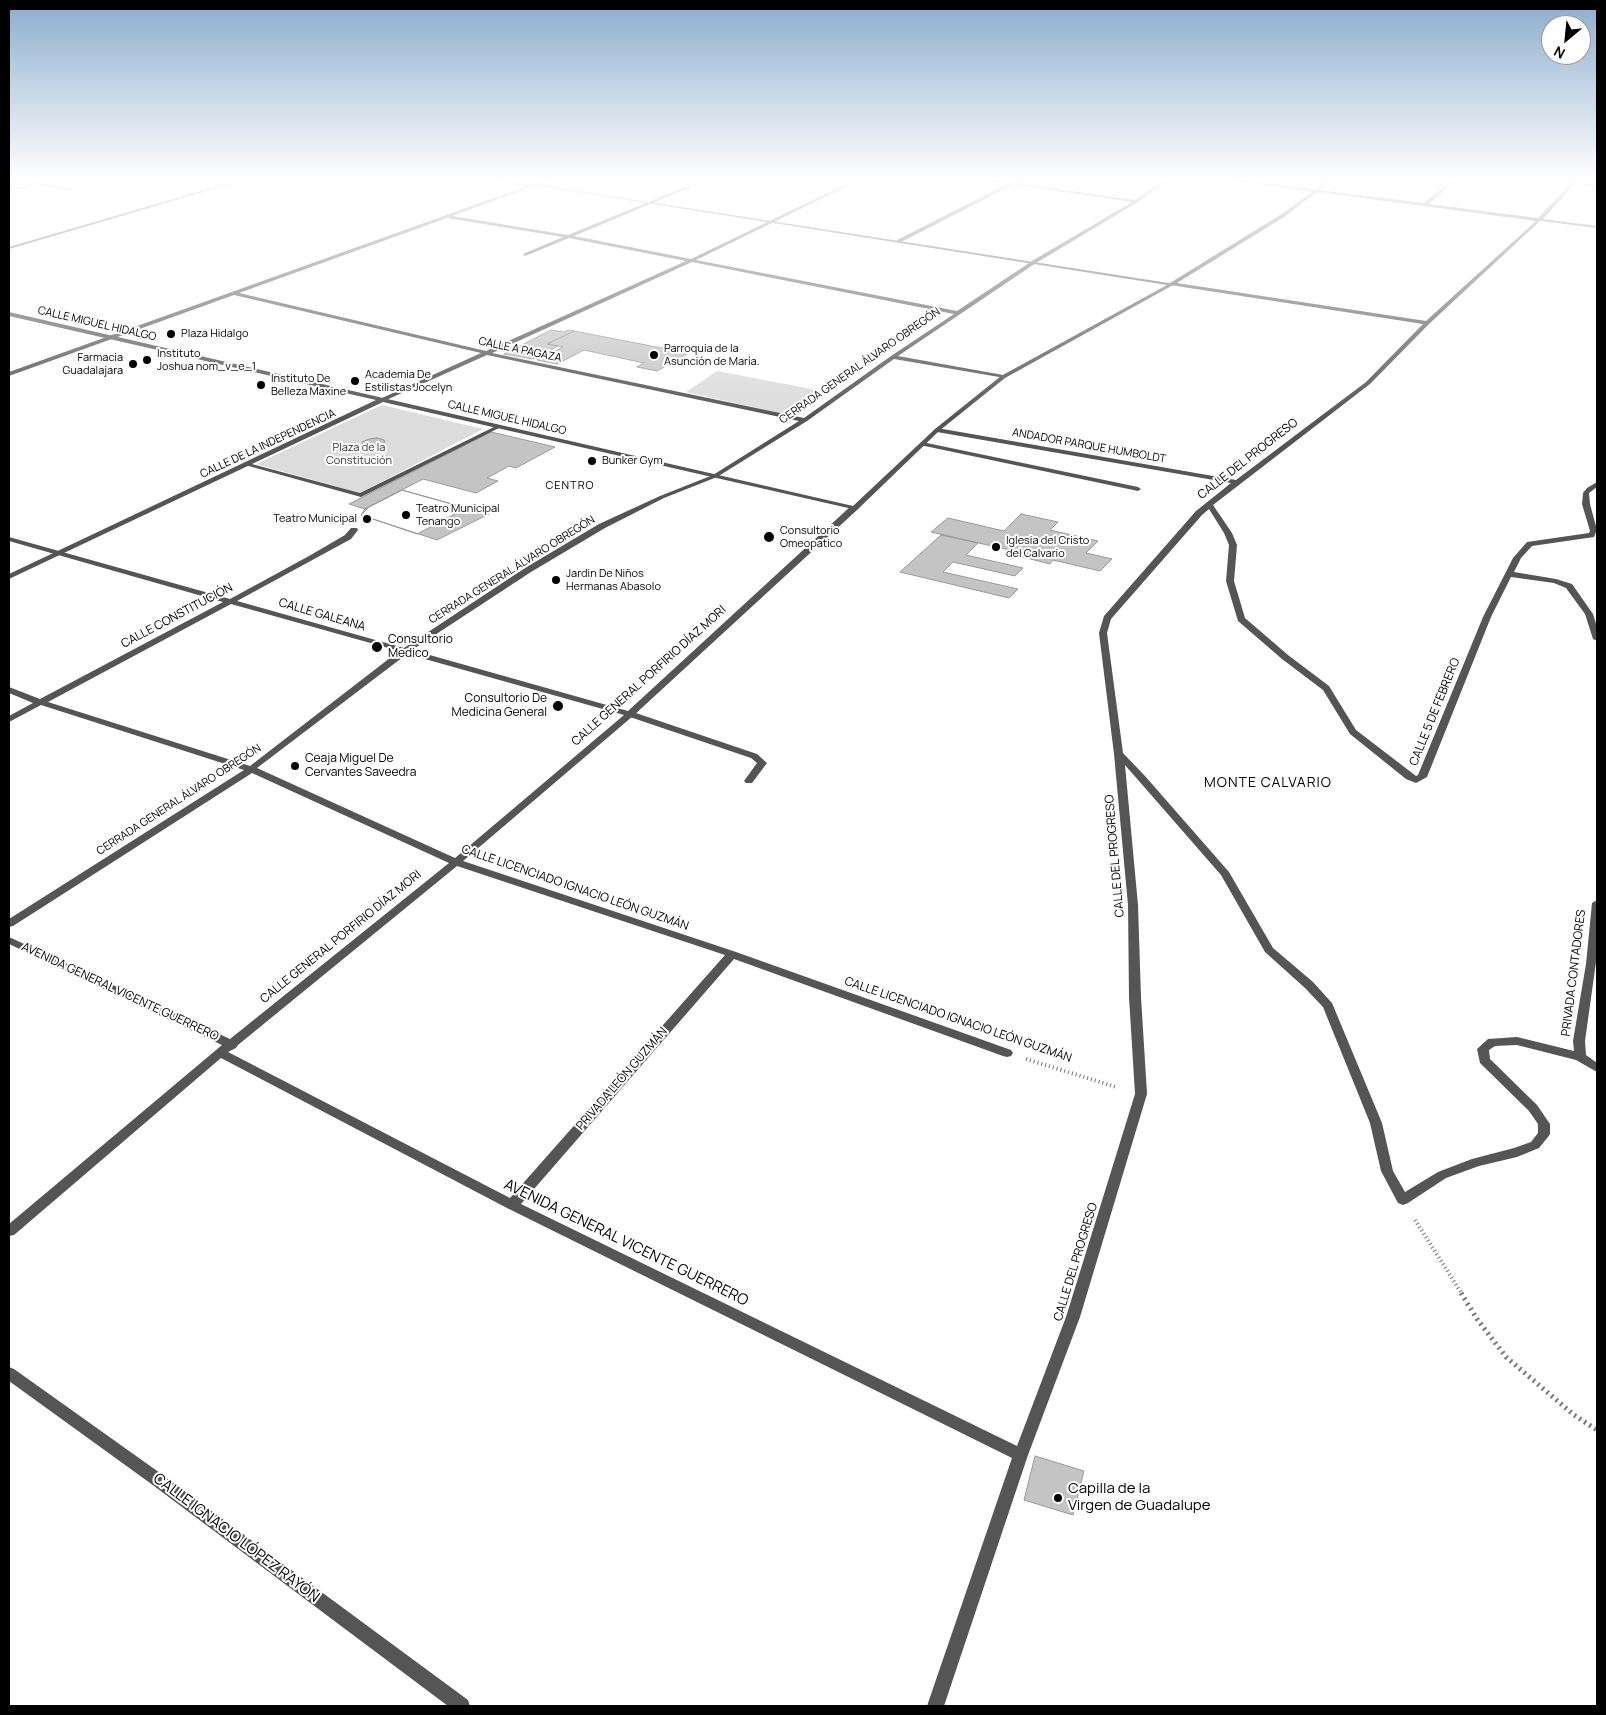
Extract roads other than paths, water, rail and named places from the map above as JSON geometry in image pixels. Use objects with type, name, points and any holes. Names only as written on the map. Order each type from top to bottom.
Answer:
[{"type":"street","points":[[9,374],[330,258]]},
{"type":"street","points":[[681,258],[958,313]]},
{"type":"street","name":"CALLE DE LA INDEPENDENCIA","points":[[9,577],[384,400],[696,258]]},
{"type":"street","points":[[1008,258],[1427,322]]},
{"type":"street","name":"CERRADA GENERAL ÁLVARO OBREGÓN","points":[[9,924],[251,769],[406,650],[528,570],[602,526],[662,497],[715,476],[805,420],[893,357],[1041,258]]},
{"type":"street","name":"CALLE GENERAL PORFIRIO DÍAZ MORI","points":[[9,1231],[220,1053],[456,862],[630,714],[937,430],[1003,377],[1172,284],[1214,258]]},
{"type":"street","name":"CALLE DEL PROGRESO","points":[[936,1706],[1021,1456],[1073,1317],[1140,1094],[1133,905],[1119,754],[1104,644],[1107,618],[1192,520],[1237,482],[1368,383],[1427,322],[1497,258]]},
{"type":"street","name":"CALLE A PAGAZA","points":[[233,293],[486,353],[805,420]]},
{"type":"street","name":"CALLE MIGUEL HIDALGO","points":[[9,314],[854,508]]},
{"type":"street","points":[[893,357],[1003,377]]},
{"type":"street","points":[[248,464],[361,495],[498,427]]},
{"type":"street","name":"ANDADOR PARQUE HUMBOLDT","points":[[937,430],[1237,482]]},
{"type":"street","points":[[922,444],[1138,489]]},
{"type":"street","name":"CALLE 5 DE FEBRERO","points":[[1210,505],[1228,533],[1232,544],[1230,581],[1241,619],[1285,657],[1326,688],[1353,732],[1416,780],[1422,777],[1487,617],[1520,554],[1530,544],[1591,535],[1594,531],[1586,504],[1586,493],[1588,489],[1597,484]]},
{"type":"street","name":"CALLE CONSTITUCIÓN","points":[[9,719],[232,602],[332,547],[348,537],[354,530]]},
{"type":"street","name":"CALLE GALEANA","points":[[9,538],[630,714],[754,756],[762,763],[749,781]]},
{"type":"street","points":[[1510,574],[1556,581],[1569,586],[1593,613],[1597,639]]},
{"type":"street","name":"CALLE LICENCIADO IGNACIO LEÓN GUZMÁN","points":[[9,690],[40,702],[251,769],[456,862],[732,954],[1007,1053]]},
{"type":"street","points":[[1119,754],[1225,874],[1269,950],[1328,1006],[1376,1123],[1387,1171],[1403,1200],[1442,1175],[1476,1162],[1517,1152],[1535,1145],[1544,1134],[1544,1124],[1533,1108],[1484,1060],[1484,1049],[1492,1042],[1517,1041],[1580,1057],[1597,1068]]},
{"type":"street","name":"PRIVADA CONTADORES","points":[[1580,1057],[1579,1040],[1591,964],[1597,903]]},
{"type":"street","name":"AVENIDA GENERAL VICENTE GUERRERO","points":[[9,940],[232,1045]]},
{"type":"street","name":"PRIVADA LEÓN GUZMÁN","points":[[512,1205],[732,954]]},
{"type":"street","name":"AVENIDA GENERAL VICENTE GUERRERO","points":[[220,1053],[512,1205],[1021,1456]]},
{"type":"street","name":"CALLE IGNACIO LÓPEZ RAYÓN","points":[[9,1373],[155,1478],[462,1706]]},
{"type":"place","name":"Plaza Hidalgo","points":[[171,334]]},
{"type":"place","name":"Parroquia de la Asunción de María.","points":[[654,355]]},
{"type":"place","name":"Instituto Joshua nom_v_e_1","points":[[147,360]]},
{"type":"place","name":"Farmacia Guadalajara","points":[[133,364]]},
{"type":"place","name":"Academia De Estilistas Jocelyn","points":[[355,381]]},
{"type":"place","name":"Instituto De Belleza Maxine","points":[[261,385]]},
{"type":"place","name":"Bunker Gym","points":[[592,461]]},
{"type":"place","name":"Teatro Municipal Tenango","points":[[406,515]]},
{"type":"place","name":"Teatro Municipal","points":[[367,519]]},
{"type":"place","name":"Consultorio Omeopatico","points":[[769,537]]},
{"type":"place","name":"Iglesia del Cristo del Calvario","points":[[996,547]]},
{"type":"place","name":"Jardin De Niños Hermanas Abasolo","points":[[556,580]]},
{"type":"place","name":"Consultorio Medico","points":[[377,647]]},
{"type":"place","name":"Consultorio De Medicina General","points":[[558,706]]},
{"type":"place","name":"Ceaja Miguel De Cervantes Saveedra","points":[[295,766]]},
{"type":"place","name":"Capilla de la Virgen de Guadalupe","points":[[1058,1498]]},
{"type":"district","name":"CENTRO","points":[[570,486]]},
{"type":"district","name":"MONTE CALVARIO","points":[[1268,783]]},
{"type":"park label","name":"Plaza de la Constitución","points":[[359,454]]}]
